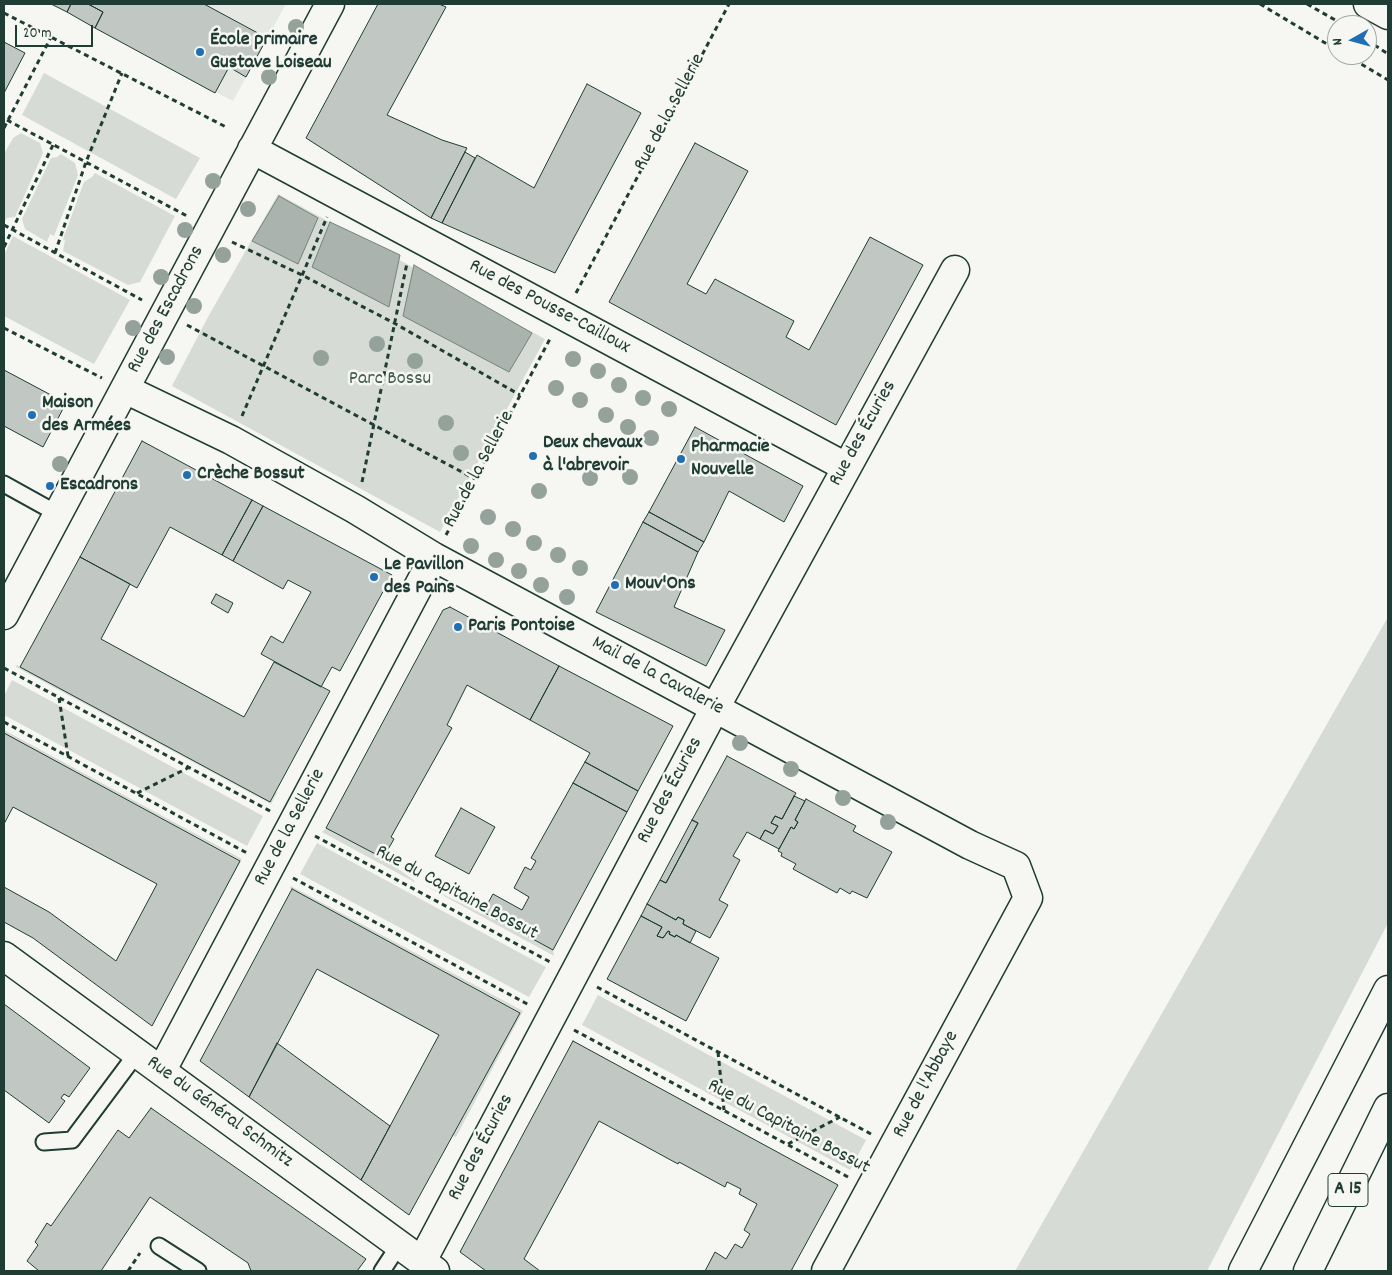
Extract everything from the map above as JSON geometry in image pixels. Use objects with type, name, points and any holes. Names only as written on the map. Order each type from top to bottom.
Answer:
[{"type":"main road","name":"Rue des Escadrons","points":[[4,616],[330,4]]},
{"type":"main road","points":[[1368,4],[1388,15]]},
{"type":"main road","name":"Rue des Pousse-Cailloux","points":[[252,149],[846,466]]},
{"type":"main road","name":"Rue des Écuries","points":[[428,1266],[551,1017],[715,708],[955,270]]},
{"type":"main road","name":"Mail de la Cavalerie","points":[[125,389],[231,440],[355,509],[434,557],[970,845],[1016,866],[1028,898]]},
{"type":"main road","name":"Rue de la Sellerie","points":[[162,1070],[434,557]]},
{"type":"main road","name":"Rue de l'Abbaye","points":[[826,1271],[1028,898]]},
{"type":"main road","name":"Rue du Général Schmitz","points":[[4,956],[428,1266]]},
{"type":"main road","points":[[1243,1271],[1388,990]]},
{"type":"main road","name":"A 15","points":[[1308,1271],[1388,1108]]},
{"type":"lane","points":[[4,484],[58,514]]},
{"type":"lane","points":[[44,1142],[72,1140],[138,1053]]},
{"type":"lane","points":[[382,1271],[399,1245]]},
{"type":"lane","points":[[159,1246],[198,1271]]},
{"type":"path","name":"Rue de la Sellerie","points":[[434,557],[729,4]]},
{"type":"path","points":[[1260,4],[1327,44]]},
{"type":"path","points":[[1307,4],[1327,15]]},
{"type":"path","points":[[4,13],[228,128]]},
{"type":"path","points":[[4,128],[51,37]]},
{"type":"path","points":[[1377,47],[1388,54]]},
{"type":"path","points":[[1363,65],[1388,80]]},
{"type":"path","points":[[55,253],[86,162],[122,73]]},
{"type":"path","points":[[7,120],[237,245],[302,275],[394,323],[520,395]]},
{"type":"path","points":[[4,247],[53,145]]},
{"type":"path","points":[[231,440],[328,214]]},
{"type":"path","points":[[4,225],[475,479]]},
{"type":"path","points":[[355,509],[375,424],[408,255]]},
{"type":"path","points":[[4,328],[125,389]]},
{"type":"path","name":"Rue du Capitaine Bossut","points":[[4,668],[894,1146]]},
{"type":"path","points":[[59,698],[68,756]]},
{"type":"path","name":"Rue du Capitaine Bossut","points":[[4,722],[871,1189]]},
{"type":"path","points":[[136,793],[188,768]]},
{"type":"path","points":[[718,1052],[724,1110]]},
{"type":"path","points":[[788,1145],[840,1117]]},
{"type":"shaded area","name":"École primaire Gustave Loiseau","points":[[51,4],[286,4],[233,101]]},
{"type":"shaded area","points":[[279,196],[318,218],[298,264],[252,241]]},
{"type":"shaded area","points":[[330,222],[400,255],[389,307],[312,267]]},
{"type":"shaded area","points":[[414,265],[532,333],[509,372],[403,316]]},
{"type":"green space","points":[[44,73],[200,158],[176,199],[22,115]]},
{"type":"green space","points":[[21,133],[40,143],[43,153],[15,217],[7,218],[6,220],[4,219],[4,154],[13,138]]},
{"type":"green space","points":[[61,154],[75,163],[78,175],[54,236],[50,234],[47,242],[25,229],[22,219],[51,158]]},
{"type":"green space","points":[[95,173],[175,216],[140,282],[128,285],[63,251],[65,240],[63,239],[84,182]]},
{"type":"green space","name":"Parc Bossu","points":[[278,194],[545,339],[440,532],[172,386],[208,317]]},
{"type":"green space","points":[[13,236],[130,300],[94,364],[4,316],[4,255]]},
{"type":"green space","points":[[1388,617],[1388,923],[1207,1271],[1015,1271]]},
{"type":"green space","points":[[17,665],[270,802],[277,793],[271,804],[16,667]]},
{"type":"green space","points":[[12,680],[263,816],[247,846],[4,715],[4,696]]},
{"type":"green space","points":[[4,730],[242,859],[203,932],[240,860],[4,733]]},
{"type":"green space","points":[[326,828],[383,858],[415,881],[322,832]]},
{"type":"green space","points":[[317,843],[546,967],[529,997],[300,874]]},
{"type":"green space","points":[[424,885],[553,950],[554,956]]},
{"type":"green space","points":[[291,886],[523,1011],[456,1137],[453,1136],[520,1012],[290,888]]},
{"type":"green space","points":[[598,995],[866,1140],[850,1170],[582,1025]]},
{"type":"building","points":[[51,4],[71,4],[67,12]]},
{"type":"building","points":[[71,4],[88,4],[103,12],[95,28],[67,12]]},
{"type":"building","name":"École primaire Gustave Loiseau","points":[[88,4],[204,4],[267,38],[246,77],[229,67],[215,93],[95,28],[103,12]]},
{"type":"building","points":[[378,4],[439,4],[446,7],[387,115],[442,140],[467,148],[431,218],[306,138]]},
{"type":"building","points":[[4,42],[25,53],[4,93]]},
{"type":"building","points":[[587,84],[641,113],[555,273],[442,223],[477,155],[534,188]]},
{"type":"building","points":[[695,143],[748,171],[687,284],[706,294],[715,279],[794,321],[786,337],[809,350],[870,237],[923,265],[836,425],[609,302]]},
{"type":"building","points":[[465,152],[475,158],[442,223],[431,218]]},
{"type":"building","name":"Maison des Armées","points":[[4,370],[66,403],[43,447],[4,426]]},
{"type":"building","points":[[695,427],[803,486],[784,522],[729,491],[704,542],[649,512]]},
{"type":"building","points":[[142,441],[252,500],[222,555],[170,527],[137,588],[80,557]]},
{"type":"building","points":[[252,500],[263,506],[233,561],[222,555]]},
{"type":"building","points":[[263,506],[392,575],[340,671],[332,667],[321,687],[261,654],[271,636],[283,643],[311,592],[288,580],[283,589],[233,561]]},
{"type":"building","points":[[649,512],[704,542],[698,552],[643,522]]},
{"type":"building","points":[[643,522],[698,552],[674,607],[725,630],[706,666],[596,612]]},
{"type":"building","points":[[80,557],[130,584],[101,639],[244,717],[274,662],[330,691],[270,802],[20,667]]},
{"type":"building","points":[[216,594],[233,603],[228,613],[211,603]]},
{"type":"building","points":[[450,607],[559,666],[530,720],[467,685],[447,725],[452,728],[391,837],[394,839],[383,858],[326,828],[443,610]]},
{"type":"building","points":[[559,666],[673,726],[638,791],[585,762],[590,753],[530,720]]},
{"type":"building","points":[[4,733],[240,861],[152,1026],[33,938],[4,922],[4,887],[49,912],[116,961],[157,884],[13,807],[4,824]]},
{"type":"building","points":[[727,756],[796,793],[782,819],[775,816],[771,823],[778,826],[773,834],[765,830],[760,839],[747,832],[733,856],[740,860],[719,900],[728,905],[710,938],[683,924],[684,920],[678,917],[676,920],[647,904],[660,880],[666,883],[698,823],[692,820]]},
{"type":"building","points":[[585,762],[638,791],[627,812],[573,783]]},
{"type":"building","points":[[573,783],[627,812],[553,950],[483,912],[493,894],[522,910],[529,897],[514,888],[525,867],[531,870],[536,861],[531,858]]},
{"type":"building","points":[[794,796],[805,801],[795,820],[798,822],[794,829],[791,827],[779,849],[760,839],[765,830],[773,834],[778,826],[771,823],[775,816],[782,819]]},
{"type":"building","points":[[806,799],[856,826],[853,831],[892,852],[867,898],[852,891],[850,894],[840,888],[837,893],[793,869],[796,864],[781,856],[782,853],[778,851],[791,827],[794,829],[798,822],[795,820]]},
{"type":"building","points":[[461,808],[495,827],[469,874],[435,856]]},
{"type":"building","points":[[692,820],[698,823],[666,883],[660,880]]},
{"type":"building","points":[[292,889],[520,1013],[409,1215],[361,1180],[439,1035],[317,969],[249,1097],[200,1061]]},
{"type":"building","points":[[647,904],[676,920],[678,917],[684,920],[683,924],[696,931],[690,943],[676,935],[675,937],[669,934],[670,932],[668,931],[663,938],[657,936],[662,927],[641,916]]},
{"type":"building","points":[[641,916],[662,927],[657,936],[663,938],[668,931],[670,932],[669,934],[675,937],[676,935],[719,958],[686,1021],[607,979]]},
{"type":"building","points":[[4,1004],[90,1068],[69,1097],[64,1094],[61,1098],[65,1101],[49,1123],[4,1090]]},
{"type":"building","points":[[573,1041],[838,1185],[791,1271],[705,1271],[715,1252],[726,1259],[735,1244],[742,1248],[750,1234],[744,1230],[757,1204],[739,1194],[741,1189],[727,1182],[725,1187],[599,1121],[524,1259],[540,1271],[486,1271],[460,1252]]},
{"type":"building","points":[[277,1043],[390,1126],[361,1180],[249,1097]]},
{"type":"building","points":[[151,1108],[366,1259],[357,1271],[251,1271],[248,1263],[150,1197],[101,1271],[39,1271],[27,1261],[38,1245],[35,1242],[47,1223],[51,1226],[118,1130],[129,1138]]},
{"type":"place","name":"École primaire Gustave Loiseau","points":[[200,52]]},
{"type":"place","name":"Maison des Armées","points":[[32,415]]},
{"type":"place","name":"Deux chevaux à l'abrevoir","points":[[533,456]]},
{"type":"place","name":"Pharmacie Nouvelle","points":[[681,459]]},
{"type":"place","name":"Crèche Bossut","points":[[187,475]]},
{"type":"place","name":"Escadrons","points":[[50,486]]},
{"type":"place","name":"Le Pavillon des Pains","points":[[374,577]]},
{"type":"place","name":"Mouv'Ons","points":[[615,585]]},
{"type":"place","name":"Paris Pontoise","points":[[458,627]]}]
